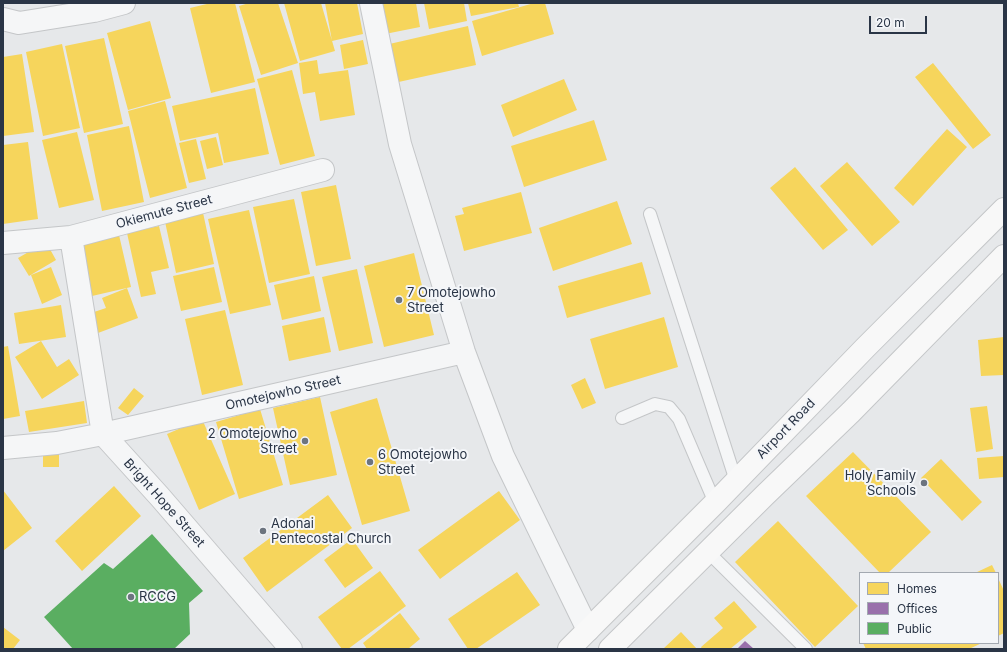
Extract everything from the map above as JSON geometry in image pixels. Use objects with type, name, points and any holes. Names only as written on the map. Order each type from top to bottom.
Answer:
[{"type":"main road","name":"Airport Road","points":[[569,649],[1004,209]]},
{"type":"main road","points":[[610,649],[890,372],[1004,256]]},
{"type":"main road","points":[[865,348],[890,372]]},
{"type":"street","points":[[3,19],[19,23],[94,11],[124,3]]},
{"type":"street","points":[[371,3],[400,144],[464,352],[503,456],[588,630]]},
{"type":"street","name":"Okiemute Street","points":[[3,243],[71,237],[323,170]]},
{"type":"street","points":[[3,448],[57,443],[103,434],[71,237]]},
{"type":"street","name":"Omotejowho Street","points":[[103,434],[464,352]]},
{"type":"street","name":"Bright Hope Street","points":[[103,434],[160,497],[291,649]]},
{"type":"lane","points":[[650,214],[736,481]]},
{"type":"lane","points":[[622,418],[656,404],[669,407],[679,419],[715,503]]},
{"type":"lane","points":[[708,552],[806,649]]},
{"type":"building: Homes","points":[[211,3],[235,3],[255,82],[211,93],[190,8]]},
{"type":"building: Homes","points":[[249,3],[278,3],[298,63],[261,75],[239,6]]},
{"type":"building: Homes","points":[[284,3],[321,3],[335,51],[300,61]]},
{"type":"building: Homes","points":[[325,3],[357,3],[363,34],[332,41]]},
{"type":"building: Homes","points":[[380,3],[416,3],[420,27],[385,34]]},
{"type":"building: Homes","points":[[424,3],[464,3],[467,21],[429,29]]},
{"type":"building: Homes","points":[[468,3],[518,3],[519,7],[471,16]]},
{"type":"building: Homes","points":[[534,3],[545,3],[554,34],[482,56],[472,21]]},
{"type":"building: Homes","points":[[150,21],[171,98],[128,110],[107,33]]},
{"type":"building: Homes","points":[[468,26],[476,65],[394,83],[385,45]]},
{"type":"building: Homes","points":[[104,38],[123,124],[84,133],[65,46]]},
{"type":"building: Homes","points":[[363,40],[368,64],[344,69],[340,45]]},
{"type":"building: Homes","points":[[62,44],[80,128],[43,136],[26,52]]},
{"type":"building: Homes","points":[[22,54],[34,132],[3,136],[3,57]]},
{"type":"building: Homes","points":[[317,60],[319,74],[348,70],[355,115],[320,121],[315,92],[303,94],[299,63]]},
{"type":"building: Homes","points":[[933,63],[991,135],[973,149],[915,77]]},
{"type":"building: Homes","points":[[292,70],[315,156],[280,165],[257,79]]},
{"type":"building: Homes","points":[[564,79],[577,110],[513,137],[501,105]]},
{"type":"building: Homes","points":[[255,88],[269,154],[224,163],[218,133],[180,141],[172,106]]},
{"type":"building: Homes","points":[[165,101],[187,188],[150,198],[128,111]]},
{"type":"building: Homes","points":[[594,120],[607,160],[524,187],[511,146]]},
{"type":"building: Homes","points":[[129,126],[144,202],[102,211],[87,135]]},
{"type":"building: Homes","points":[[947,129],[967,147],[913,206],[894,188]]},
{"type":"building: Homes","points":[[77,132],[94,200],[59,208],[42,140]]},
{"type":"building: Homes","points":[[216,137],[223,165],[207,169],[200,141]]},
{"type":"building: Homes","points":[[196,139],[206,179],[189,183],[179,143]]},
{"type":"building: Homes","points":[[28,142],[38,219],[3,224],[3,145]]},
{"type":"building: Homes","points":[[847,162],[900,222],[872,246],[820,186]]},
{"type":"building: Homes","points":[[795,167],[848,230],[823,250],[770,188]]},
{"type":"building: Homes","points":[[336,185],[351,259],[316,266],[301,192]]},
{"type":"building: Homes","points":[[521,192],[532,233],[464,251],[455,216],[464,214],[462,208]]},
{"type":"building: Homes","points":[[294,199],[310,274],[269,283],[253,207]]},
{"type":"building: Homes","points":[[617,201],[632,244],[553,271],[539,228]]},
{"type":"building: Homes","points":[[202,208],[214,264],[176,273],[164,217]]},
{"type":"building: Homes","points":[[249,210],[271,305],[230,314],[208,219]]},
{"type":"building: Homes","points":[[159,226],[169,268],[151,272],[156,294],[141,297],[127,233]]},
{"type":"building: Homes","points":[[119,235],[131,287],[92,296],[79,245]]},
{"type":"building: Homes","points":[[46,242],[56,260],[29,276],[18,258]]},
{"type":"building: Homes","name":"7 Omotejowho Street","points":[[414,253],[434,335],[384,347],[364,266]]},
{"type":"building: Homes","points":[[642,262],[651,294],[567,318],[558,286]]},
{"type":"building: Homes","points":[[51,267],[62,295],[42,304],[31,275]]},
{"type":"building: Homes","points":[[214,267],[222,302],[181,311],[173,276]]},
{"type":"building: Homes","points":[[357,269],[373,343],[339,351],[322,277]]},
{"type":"building: Homes","points":[[314,276],[321,311],[282,320],[274,285]]},
{"type":"building: Homes","points":[[127,288],[138,318],[98,333],[91,313],[106,308],[102,298]]},
{"type":"building: Homes","points":[[61,305],[66,337],[19,344],[14,313]]},
{"type":"building: Homes","points":[[225,310],[243,385],[202,395],[185,319]]},
{"type":"building: Homes","points":[[324,317],[331,352],[289,361],[282,326]]},
{"type":"building: Homes","points":[[664,317],[678,367],[605,389],[590,339]]},
{"type":"building: Homes","points":[[1004,337],[1004,375],[981,376],[978,340]]},
{"type":"building: Homes","points":[[41,341],[57,367],[69,359],[79,375],[42,399],[15,357]]},
{"type":"building: Homes","points":[[8,346],[20,416],[3,419],[3,347]]},
{"type":"building: Homes","points":[[585,378],[596,403],[582,409],[571,385]]},
{"type":"building: Homes","points":[[134,388],[144,396],[128,415],[118,408]]},
{"type":"building: Homes","name":"2 Omotejowho Street","points":[[320,397],[337,475],[290,485],[273,408]]},
{"type":"building: Homes","name":"6 Omotejowho Street","points":[[377,398],[410,511],[362,525],[330,412]]},
{"type":"building: Homes","points":[[84,401],[87,423],[29,432],[25,411]]},
{"type":"building: Homes","points":[[987,406],[993,449],[976,452],[970,408]]},
{"type":"building: Homes","points":[[260,409],[283,485],[239,499],[216,422]]},
{"type":"building: Homes","points":[[202,419],[235,494],[199,510],[167,434]]},
{"type":"building: Homes","points":[[43,452],[59,452],[59,467],[43,467]]},
{"type":"building: Homes","points":[[853,452],[931,532],[889,572],[879,572],[806,496]]},
{"type":"building: Homes","points":[[1004,456],[1004,477],[979,479],[977,458]]},
{"type":"building: Homes","points":[[941,459],[982,502],[962,521],[921,478]]},
{"type":"building: Homes","points":[[114,486],[141,516],[82,571],[55,541]]},
{"type":"building: Homes","points":[[3,490],[32,528],[3,551]]},
{"type":"building: Homes","points":[[499,491],[520,520],[440,579],[418,550]]},
{"type":"building: Homes","points":[[328,495],[352,528],[267,592],[243,558]]},
{"type":"building: Homes","points":[[778,521],[858,606],[815,647],[735,562]]},
{"type":"building: Homes","points":[[352,539],[373,568],[345,588],[324,560]]},
{"type":"building: Homes","points":[[992,565],[996,572],[977,572]]},
{"type":"building: Homes","points":[[380,571],[406,606],[348,649],[342,649],[318,617]]},
{"type":"building: Homes","points":[[517,572],[540,605],[476,649],[468,649],[448,619]]},
{"type":"building: Homes","points":[[999,580],[1004,591],[1004,633],[999,636]]},
{"type":"building: Homes","points":[[734,601],[757,627],[730,649],[702,649],[701,647],[723,628],[714,618]]},
{"type":"building: Homes","points":[[400,613],[420,639],[408,649],[367,649],[363,643]]},
{"type":"building: Homes","points":[[3,627],[20,640],[13,649],[3,649]]},
{"type":"building: Homes","points":[[681,632],[697,649],[663,649]]},
{"type":"building: Homes","points":[[864,644],[980,644],[969,649],[866,649]]},
{"type":"building: Offices","points":[[745,641],[754,649],[737,649]]},
{"type":"building: Public","name":"RCCG","points":[[152,534],[203,591],[189,603],[190,634],[174,649],[73,649],[44,617],[104,563],[113,569]]},
{"type":"place","name":"7 Omotejowho Street","points":[[399,300]]},
{"type":"place","name":"2 Omotejowho Street","points":[[305,441]]},
{"type":"place","name":"6 Omotejowho Street","points":[[370,462]]},
{"type":"place","name":"Holy Family Schools","points":[[924,483]]},
{"type":"place","name":"Adonai Pentecostal Church","points":[[263,531]]},
{"type":"place","name":"RCCG","points":[[131,597]]}]
